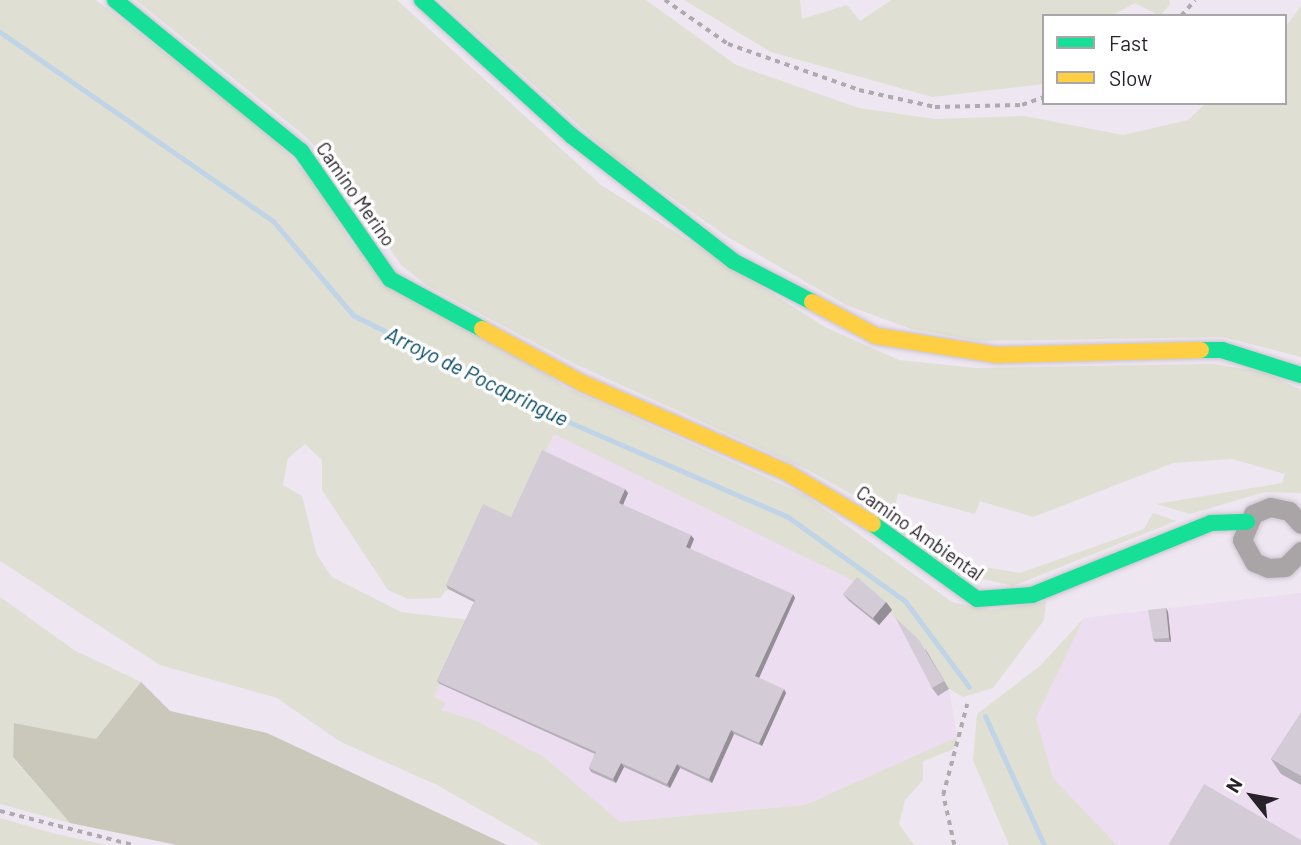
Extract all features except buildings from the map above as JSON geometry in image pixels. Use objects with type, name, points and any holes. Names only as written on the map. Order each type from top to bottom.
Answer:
[{"type":"street","name":"Camino Merino","points":[[115,0],[301,150],[390,279],[582,383]]},
{"type":"street","points":[[422,0],[572,136],[733,261],[876,336],[997,355],[1222,350],[1301,374]]},
{"type":"street","name":"Camino Ambiental","points":[[582,383],[786,472],[868,520],[977,598],[1032,595],[1211,523],[1247,522]]},
{"type":"street","points":[[1301,524],[1289,511],[1270,507],[1247,522],[1244,548],[1261,566],[1284,567],[1301,551]]},
{"type":"path","points":[[665,0],[728,44],[859,90],[935,107],[1022,105],[1042,98]]},
{"type":"path","points":[[1183,14],[1195,0]]},
{"type":"path","points":[[954,845],[943,795],[967,704]]},
{"type":"path","points":[[0,811],[133,845]]},
{"type":"shaded area","points":[[0,0],[96,0],[267,132],[314,182],[352,244],[565,387],[805,495],[952,602],[990,610],[1046,602],[1044,620],[993,688],[963,697],[949,689],[925,648],[862,585],[554,434],[514,521],[486,508],[448,589],[440,598],[408,599],[388,590],[322,490],[322,460],[305,444],[288,458],[283,485],[302,496],[317,555],[332,577],[401,612],[470,620],[434,697],[446,703],[441,710],[477,721],[544,757],[620,822],[805,805],[957,737],[954,749],[923,761],[923,780],[905,800],[899,824],[914,845],[542,845],[437,785],[341,742],[277,698],[160,665],[0,561]]},
{"type":"shaded area","points":[[136,0],[397,0],[601,185],[825,327],[899,360],[976,368],[1213,364],[1264,372],[1301,390],[1301,493],[1265,492],[1190,514],[1156,504],[1282,483],[1285,474],[1232,459],[1173,463],[1033,517],[980,501],[975,514],[898,493],[894,511],[912,535],[967,564],[1020,573],[1144,529],[1153,513],[1176,521],[1013,586],[953,572],[862,500],[810,471],[575,364],[426,285],[401,265],[336,168],[305,136]]},
{"type":"shaded area","points":[[439,0],[646,0],[736,65],[859,108],[935,119],[1024,116],[1123,135],[1188,120],[1204,105],[1287,105],[1287,25],[1301,6],[1301,357],[1223,337],[978,341],[911,329],[846,305],[726,236],[613,156]]},
{"type":"shaded area","points":[[684,0],[800,0],[802,19],[847,5],[860,21],[891,0],[1169,0],[1170,4],[1162,14],[1156,14],[1135,3],[1115,14],[1042,14],[1042,84],[932,97],[771,52]]},
{"type":"shaded area","points":[[554,434],[863,585],[925,648],[949,689],[957,737],[805,805],[620,822],[592,805],[544,757],[477,721],[440,710],[434,697]]},
{"type":"shaded area","points":[[1301,593],[1301,845],[1117,845],[1053,778],[1036,718],[1084,618]]},
{"type":"shaded area","points":[[0,597],[74,650],[141,682],[96,739],[15,723],[13,758],[70,823],[0,804]]},
{"type":"shaded area","points":[[1084,618],[1036,718],[1053,778],[1117,845],[1009,845],[973,760],[977,714],[1040,666]]},
{"type":"shaded area","points":[[141,682],[170,711],[267,733],[507,845],[177,845],[70,823],[13,757],[14,723],[96,739]]},
{"type":"shaded area","points":[[0,818],[52,833],[107,845],[0,845]]},
{"type":"waterway","name":"Arroyo de Pocapringue","points":[[0,32],[273,221],[353,315],[555,416],[788,517],[905,601],[969,687]]},
{"type":"waterway","name":"Arroyo de Pocapringue","points":[[985,716],[1044,845]]},
{"type":"traffic: fast","points":[[115,0],[301,151],[390,279],[482,329]]},
{"type":"traffic: fast","points":[[422,0],[572,136],[733,261],[812,302]]},
{"type":"traffic: fast","points":[[1201,350],[1222,350],[1301,375]]},
{"type":"traffic: fast","points":[[873,524],[977,599],[1032,595],[1211,523],[1247,522]]},
{"type":"traffic: slow","points":[[812,302],[876,336],[997,355],[1201,350]]},
{"type":"traffic: slow","points":[[482,329],[582,383],[786,472],[873,524]]}]
